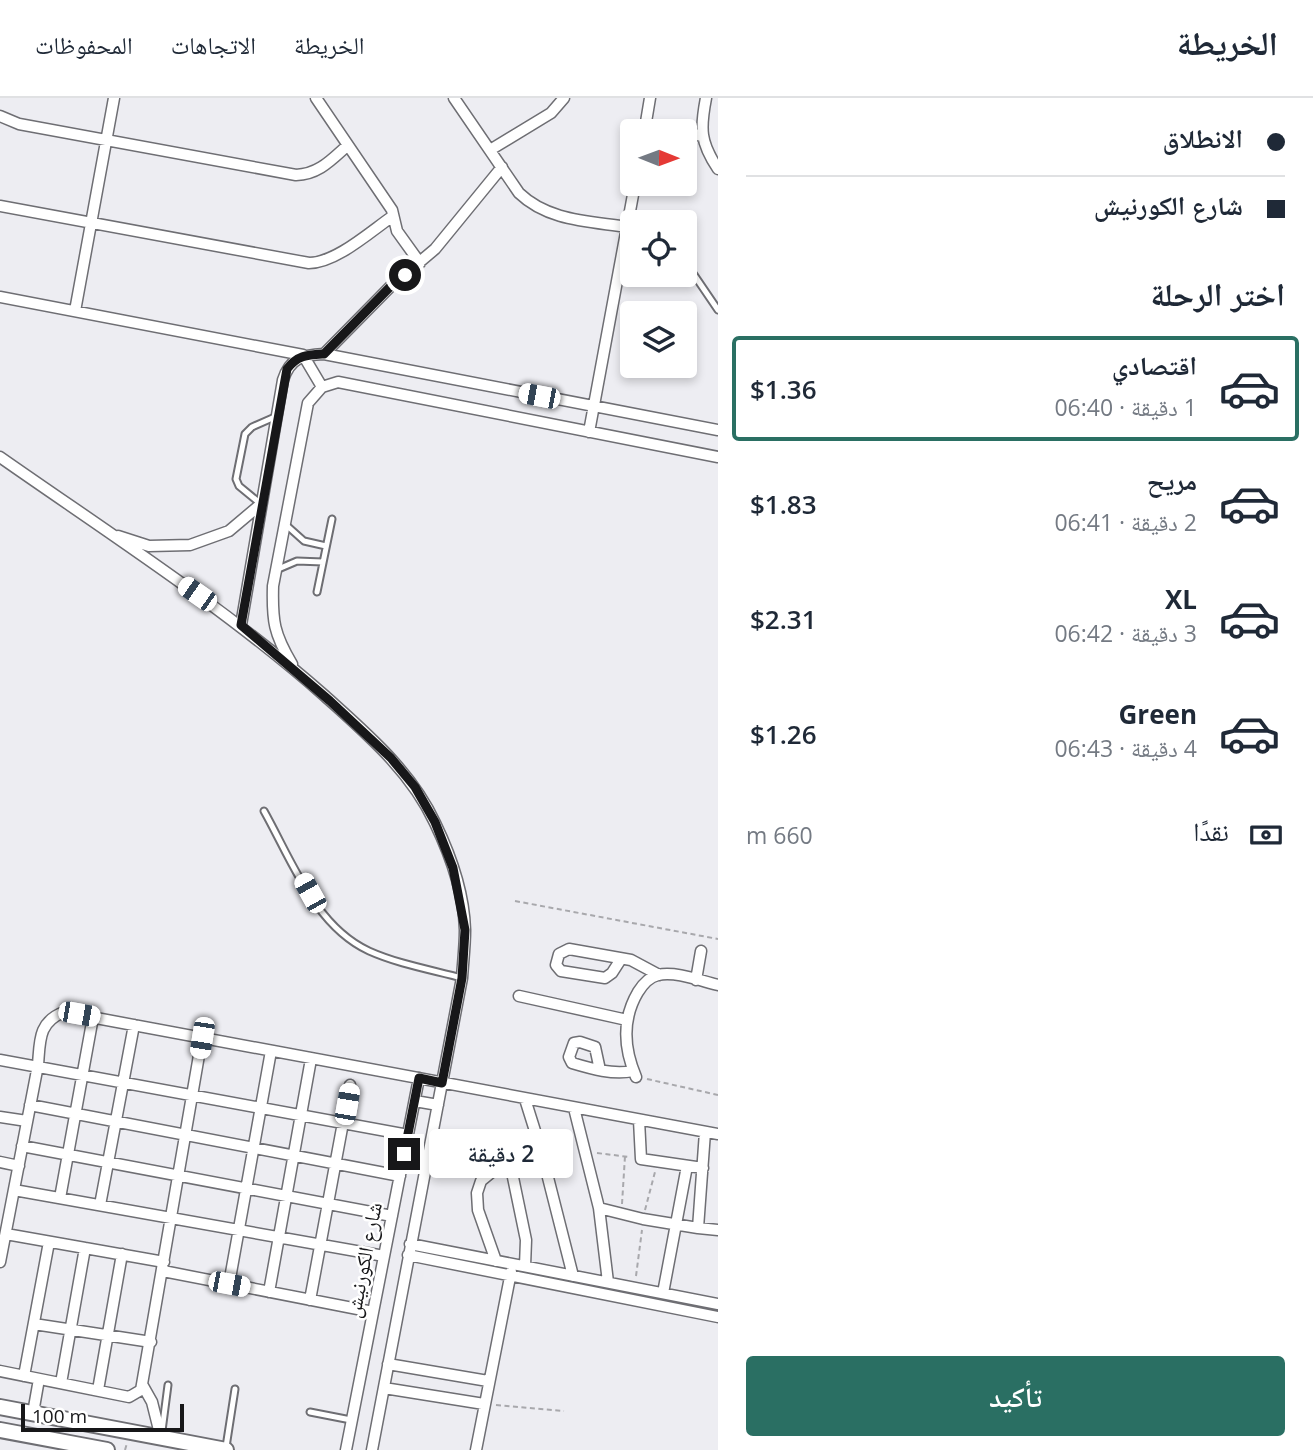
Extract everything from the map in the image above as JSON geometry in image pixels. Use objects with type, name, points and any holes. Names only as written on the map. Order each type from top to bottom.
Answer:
[{"type":"main road","points":[[0,1407],[226,1450]]},
{"type":"main road","points":[[0,1430],[107,1450]]},
{"type":"street","points":[[75,311],[114,98]]},
{"type":"street","points":[[316,98],[393,216],[397,231],[420,263]]},
{"type":"street","points":[[454,98],[519,193],[532,205],[548,214],[620,226]]},
{"type":"street","points":[[490,150],[551,113],[564,98]]},
{"type":"street","points":[[646,119],[650,98]]},
{"type":"street","points":[[706,98],[702,135],[706,150],[718,169]]},
{"type":"street","points":[[0,116],[19,124],[296,175],[319,170],[348,145]]},
{"type":"street","points":[[697,134],[702,135]]},
{"type":"street","points":[[324,354],[390,287],[435,249],[502,167]]},
{"type":"street","points":[[0,206],[317,263],[332,258],[393,216]]},
{"type":"street","points":[[589,432],[620,272]]},
{"type":"street","points":[[0,297],[303,355],[324,354],[718,430]]},
{"type":"street","points":[[303,355],[321,387]]},
{"type":"street","points":[[241,625],[287,369],[303,355]]},
{"type":"street","points":[[296,671],[278,640],[272,613],[276,570],[308,403],[321,387],[338,382],[718,457]]},
{"type":"street","points":[[0,457],[241,625],[296,671]]},
{"type":"street","points":[[109,533],[149,546],[190,545],[229,531],[261,504]]},
{"type":"street","name":"شارع الكورنيش","points":[[296,671],[391,758],[415,787],[435,822],[453,868],[465,930],[462,978],[372,1450]]},
{"type":"street","points":[[621,960],[609,976],[600,978],[561,971],[556,965],[559,954],[566,949],[621,960],[640,964],[659,975]]},
{"type":"street","points":[[696,980],[701,951]]},
{"type":"street","points":[[600,1070],[635,1074],[626,1043],[627,1020],[641,988],[649,979],[668,974],[718,985]]},
{"type":"street","points":[[519,996],[627,1020]]},
{"type":"street","points":[[0,1262],[30,1105],[40,1035],[51,1017],[64,1012],[718,1135]]},
{"type":"street","points":[[60,1198],[93,1017]]},
{"type":"street","points":[[100,1205],[134,1025]]},
{"type":"street","points":[[0,1371],[129,1396],[138,1393],[143,1386],[202,1038]]},
{"type":"street","points":[[229,1284],[271,1051]]},
{"type":"street","points":[[269,1292],[311,1059]]},
{"type":"street","points":[[0,1060],[408,1136]]},
{"type":"street","name":"شارع الكورنيش","points":[[345,1450],[419,1078]]},
{"type":"street","points":[[310,1300],[350,1085]]},
{"type":"street","points":[[525,1098],[573,1276]]},
{"type":"street","points":[[415,1101],[438,1105]]},
{"type":"street","points":[[30,1105],[400,1176]]},
{"type":"street","points":[[574,1108],[587,1151],[599,1208],[608,1282]]},
{"type":"street","points":[[0,1116],[27,1121]]},
{"type":"street","points":[[639,1120],[641,1158],[703,1168]]},
{"type":"street","points":[[698,1228],[705,1132]]},
{"type":"street","points":[[22,1146],[392,1216]]},
{"type":"street","points":[[496,1261],[478,1210],[477,1193],[481,1181],[509,1158],[541,1150]]},
{"type":"street","points":[[509,1158],[526,1240],[525,1266]]},
{"type":"street","points":[[0,1162],[19,1166]]},
{"type":"street","points":[[663,1293],[687,1166]]},
{"type":"street","points":[[14,1190],[384,1256]]},
{"type":"street","points":[[599,1208],[643,1219],[718,1230]]},
{"type":"street","points":[[6,1234],[122,1254],[229,1284],[373,1311]]},
{"type":"street","points":[[24,1376],[49,1242]]},
{"type":"street","points":[[410,1244],[635,1288],[718,1300]]},
{"type":"street","points":[[61,1383],[85,1248]]},
{"type":"street","points":[[98,1390],[122,1254]]},
{"type":"street","points":[[408,1255],[718,1317]]},
{"type":"street","points":[[476,1450],[513,1264]]},
{"type":"street","points":[[34,1324],[151,1342]]},
{"type":"street","points":[[388,1364],[488,1381]]},
{"type":"street","points":[[33,1413],[40,1379]]},
{"type":"street","points":[[143,1386],[152,1402],[161,1437]]},
{"type":"street","points":[[384,1388],[484,1404]]},
{"type":"lane","points":[[697,276],[715,299],[718,310]]},
{"type":"lane","points":[[261,504],[239,486],[236,479],[245,434],[252,427],[277,416]]},
{"type":"lane","points":[[317,592],[332,519]]},
{"type":"lane","points":[[285,524],[304,541],[326,546]]},
{"type":"lane","points":[[276,570],[298,561],[323,562]]},
{"type":"lane","points":[[264,811],[321,914],[339,932],[372,952],[462,978]]},
{"type":"lane","points":[[161,1437],[168,1385]]},
{"type":"lane","points":[[226,1450],[235,1389]]},
{"type":"lane","points":[[310,1412],[351,1420]]},
{"type":"path","points":[[515,901],[718,939]]},
{"type":"path","points":[[635,1074],[718,1095]]},
{"type":"path","points":[[587,1151],[641,1158]]},
{"type":"path","points":[[621,1213],[625,1156]]},
{"type":"path","points":[[635,1288],[643,1219],[657,1162]]},
{"type":"path","points":[[484,1404],[564,1410]]},
{"type":"route","points":[[404,1154],[419,1078],[442,1083],[462,978],[465,930],[453,868],[435,822],[415,787],[391,758],[365,731],[241,625],[287,369],[303,355],[324,354],[405,275]]}]
